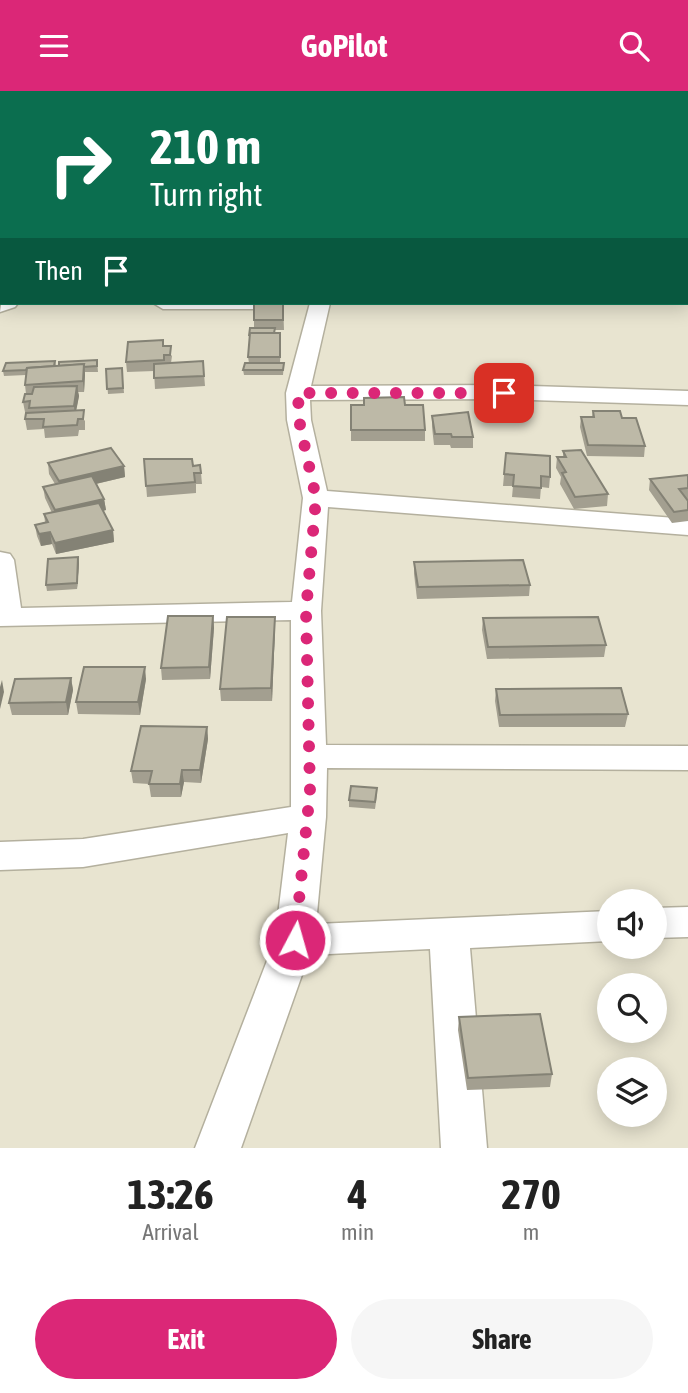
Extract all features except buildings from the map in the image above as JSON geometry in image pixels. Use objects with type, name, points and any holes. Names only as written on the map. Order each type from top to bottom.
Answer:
[{"type":"street","points":[[218,1148],[295,940],[308,817],[310,756],[306,611],[316,498],[299,420],[298,393],[320,305]]},
{"type":"street","points":[[298,393],[504,393],[688,398]]},
{"type":"street","points":[[316,498],[688,527]]},
{"type":"street","points":[[0,560],[4,617],[306,611]]},
{"type":"street","points":[[310,756],[688,758]]},
{"type":"street","points":[[0,856],[83,853],[308,817]]},
{"type":"street","points":[[667,923],[688,922]]},
{"type":"street","points":[[295,940],[597,927]]},
{"type":"street","points":[[449,933],[464,1148]]},
{"type":"route","points":[[295,940],[310,791],[306,611],[316,498],[299,420],[298,393],[504,393]]}]
